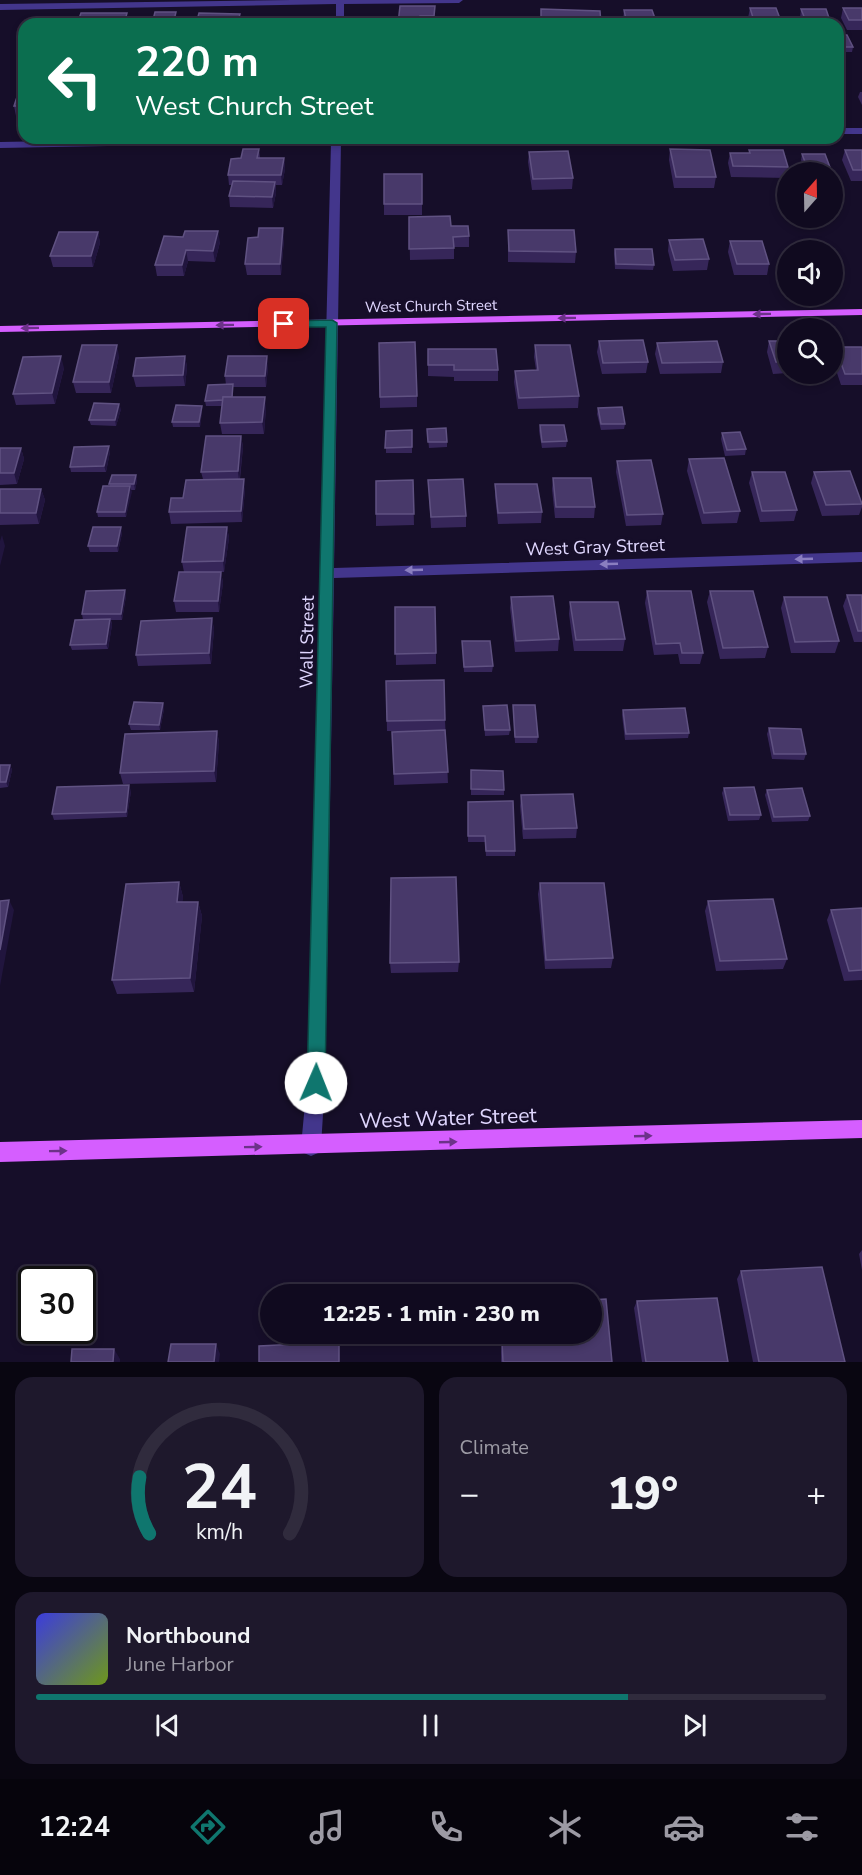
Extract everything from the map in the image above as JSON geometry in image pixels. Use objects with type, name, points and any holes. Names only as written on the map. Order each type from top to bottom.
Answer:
[{"type":"main road","name":"West Church Street","points":[[0,329],[862,312]]},
{"type":"main road","name":"West Water Street","points":[[0,1152],[311,1146],[862,1129]]},
{"type":"street","points":[[0,7],[55,3],[459,0]]},
{"type":"street","points":[[340,1],[340,18]]},
{"type":"street","points":[[844,131],[862,131]]},
{"type":"street","points":[[0,145],[48,144]]},
{"type":"street","name":"Wall Street","points":[[311,1146],[316,1083],[336,144]]},
{"type":"street","name":"West Gray Street","points":[[328,573],[862,557]]},
{"type":"building","points":[[400,6],[435,6],[434,16],[399,18]]},
{"type":"building","points":[[750,8],[776,8],[780,18],[753,18]]},
{"type":"building","points":[[843,8],[862,8],[862,20],[849,20]]},
{"type":"building","points":[[541,9],[600,11],[601,18],[541,18]]},
{"type":"building","points":[[801,9],[826,9],[829,18],[805,18]]},
{"type":"building","points":[[624,10],[652,10],[655,18],[626,18]]},
{"type":"building","points":[[155,12],[176,12],[174,18],[154,18]]},
{"type":"building","points":[[81,13],[127,13],[126,18],[79,18]]},
{"type":"building","points":[[199,13],[240,14],[239,18],[198,18]]},
{"type":"building","points":[[844,35],[847,35],[853,47],[844,47]]},
{"type":"building","points":[[18,94],[18,106],[14,106]]},
{"type":"building","points":[[243,149],[259,149],[257,158],[284,158],[281,175],[228,175],[231,159],[241,158]]},
{"type":"building","points":[[670,149],[710,150],[716,177],[676,177]]},
{"type":"building","points":[[749,150],[783,150],[787,162],[777,162],[777,167],[733,166],[730,153],[750,153]]},
{"type":"building","points":[[845,150],[862,150],[862,170],[853,170]]},
{"type":"building","points":[[568,151],[573,178],[533,179],[529,152]]},
{"type":"building","points":[[802,154],[825,154],[828,162],[805,162]]},
{"type":"building","points":[[384,174],[422,174],[422,204],[384,204]]},
{"type":"building","points":[[233,181],[275,182],[272,197],[229,196]]},
{"type":"building","points":[[450,216],[451,226],[468,226],[469,236],[453,237],[454,248],[409,249],[409,217]]},
{"type":"building","points":[[259,228],[283,228],[280,264],[245,264],[248,238],[258,237]]},
{"type":"building","points":[[508,230],[574,230],[576,252],[509,251]]},
{"type":"building","points":[[185,231],[218,231],[213,251],[186,250],[182,265],[155,265],[164,236],[183,237]]},
{"type":"building","points":[[59,232],[98,232],[91,256],[50,256]]},
{"type":"building","points":[[703,239],[709,259],[675,260],[669,240]]},
{"type":"building","points":[[730,241],[762,241],[769,264],[737,264]]},
{"type":"building","points":[[615,249],[652,249],[654,265],[616,264]]},
{"type":"building","points":[[643,340],[648,362],[603,363],[599,341]]},
{"type":"building","points":[[717,341],[723,362],[662,363],[657,343]]},
{"type":"building","points":[[769,341],[777,341],[776,362]]},
{"type":"building","points":[[415,342],[417,396],[380,397],[379,343]]},
{"type":"building","points":[[82,345],[117,345],[109,382],[73,382]]},
{"type":"building","points":[[535,345],[570,345],[579,396],[519,398],[515,371],[538,370]]},
{"type":"building","points":[[843,347],[862,347],[862,374],[845,374]]},
{"type":"building","points":[[428,349],[496,349],[498,370],[454,370],[454,365],[428,365]]},
{"type":"building","points":[[61,356],[52,393],[13,394],[23,357]]},
{"type":"building","points":[[185,356],[183,375],[133,376],[136,358]]},
{"type":"building","points":[[228,356],[267,356],[265,376],[225,376]]},
{"type":"building","points":[[233,384],[232,397],[205,401],[208,385]]},
{"type":"building","points":[[223,397],[265,397],[262,422],[220,423]]},
{"type":"building","points":[[94,403],[119,404],[115,420],[89,420]]},
{"type":"building","points":[[176,405],[202,406],[199,422],[172,422]]},
{"type":"building","points":[[622,407],[625,424],[601,424],[598,408]]},
{"type":"building","points":[[540,425],[564,425],[567,441],[542,442]]},
{"type":"building","points":[[446,428],[447,442],[428,442],[427,429]]},
{"type":"building","points":[[412,430],[412,447],[385,448],[386,431]]},
{"type":"building","points":[[740,432],[746,449],[727,450],[722,433]]},
{"type":"building","points":[[206,436],[241,436],[238,471],[201,472]]},
{"type":"building","points":[[109,446],[104,466],[70,467],[74,447]]},
{"type":"building","points":[[0,448],[21,448],[14,473],[0,473]]},
{"type":"building","points":[[724,458],[740,511],[704,513],[689,459]]},
{"type":"building","points":[[651,460],[663,514],[627,515],[617,461]]},
{"type":"building","points":[[850,471],[862,504],[826,505],[814,472]]},
{"type":"building","points":[[752,472],[785,472],[797,510],[762,511]]},
{"type":"building","points":[[112,475],[136,475],[134,484],[109,484]]},
{"type":"building","points":[[553,478],[591,478],[595,507],[556,507]]},
{"type":"building","points":[[244,479],[241,511],[169,512],[171,498],[183,498],[186,480]]},
{"type":"building","points":[[463,479],[466,516],[431,517],[428,480]]},
{"type":"building","points":[[413,480],[414,514],[376,514],[376,481]]},
{"type":"building","points":[[495,484],[537,484],[542,512],[498,513]]},
{"type":"building","points":[[103,486],[130,486],[125,512],[97,512]]},
{"type":"building","points":[[0,489],[41,489],[36,513],[0,513]]},
{"type":"building","points":[[93,527],[121,527],[117,546],[88,546]]},
{"type":"building","points":[[187,527],[227,527],[223,561],[182,562]]},
{"type":"building","points":[[179,572],[221,572],[218,601],[174,601]]},
{"type":"building","points":[[125,590],[121,614],[82,614],[86,591]]},
{"type":"building","points":[[647,591],[691,591],[703,653],[682,653],[680,643],[656,644]]},
{"type":"building","points":[[710,591],[753,591],[768,647],[723,648]]},
{"type":"building","points":[[847,595],[862,595],[862,631],[858,631]]},
{"type":"building","points":[[553,596],[559,639],[516,641],[511,597]]},
{"type":"building","points":[[784,597],[827,597],[839,641],[795,642]]},
{"type":"building","points":[[570,602],[618,602],[625,639],[576,640]]},
{"type":"building","points":[[395,607],[435,607],[436,653],[395,654]]},
{"type":"building","points":[[212,618],[209,653],[136,655],[141,621]]},
{"type":"building","points":[[110,619],[106,644],[70,645],[75,620]]},
{"type":"building","points":[[462,641],[490,641],[493,666],[464,667]]},
{"type":"building","points":[[444,680],[445,720],[387,721],[386,681]]},
{"type":"building","points":[[134,702],[163,703],[159,725],[129,724]]},
{"type":"building","points":[[507,705],[510,730],[485,730],[483,706]]},
{"type":"building","points":[[513,705],[535,705],[538,737],[515,737]]},
{"type":"building","points":[[685,708],[689,733],[626,734],[623,710]]},
{"type":"building","points":[[769,728],[801,729],[806,754],[774,754]]},
{"type":"building","points":[[445,730],[448,772],[394,774],[392,732]]},
{"type":"building","points":[[217,731],[214,771],[120,773],[125,734]]},
{"type":"building","points":[[0,765],[10,765],[6,782],[0,782]]},
{"type":"building","points":[[471,770],[503,771],[504,790],[471,789]]},
{"type":"building","points":[[129,785],[126,812],[52,814],[57,787]]},
{"type":"building","points":[[754,787],[761,815],[730,815],[724,788]]},
{"type":"building","points":[[802,788],[810,816],[774,817],[767,790]]},
{"type":"building","points":[[573,794],[577,828],[524,829],[521,795]]},
{"type":"building","points":[[513,801],[515,851],[486,851],[485,836],[468,836],[468,802]]},
{"type":"building","points":[[456,877],[459,962],[390,963],[391,878]]},
{"type":"building","points":[[179,882],[177,902],[198,902],[190,978],[112,980],[126,884]]},
{"type":"building","points":[[540,883],[604,883],[613,958],[546,960]]},
{"type":"building","points":[[773,899],[787,959],[720,961],[708,901]]},
{"type":"building","points":[[9,900],[0,950],[0,901]]},
{"type":"building","points":[[862,908],[862,970],[849,971],[831,910]]},
{"type":"building","points":[[822,1267],[845,1362],[759,1362],[741,1271]]},
{"type":"building","points":[[717,1298],[728,1362],[646,1362],[637,1301]]},
{"type":"building","points":[[602,1299],[606,1299],[612,1362],[503,1362],[502,1344],[602,1344]]},
{"type":"building","points":[[171,1344],[216,1344],[214,1362],[168,1362]]},
{"type":"building","points":[[339,1344],[339,1362],[259,1362],[259,1346]]},
{"type":"building","points":[[72,1349],[114,1349],[113,1362],[71,1362]]},
{"type":"route","points":[[284,324],[332,323],[316,1083]]}]
